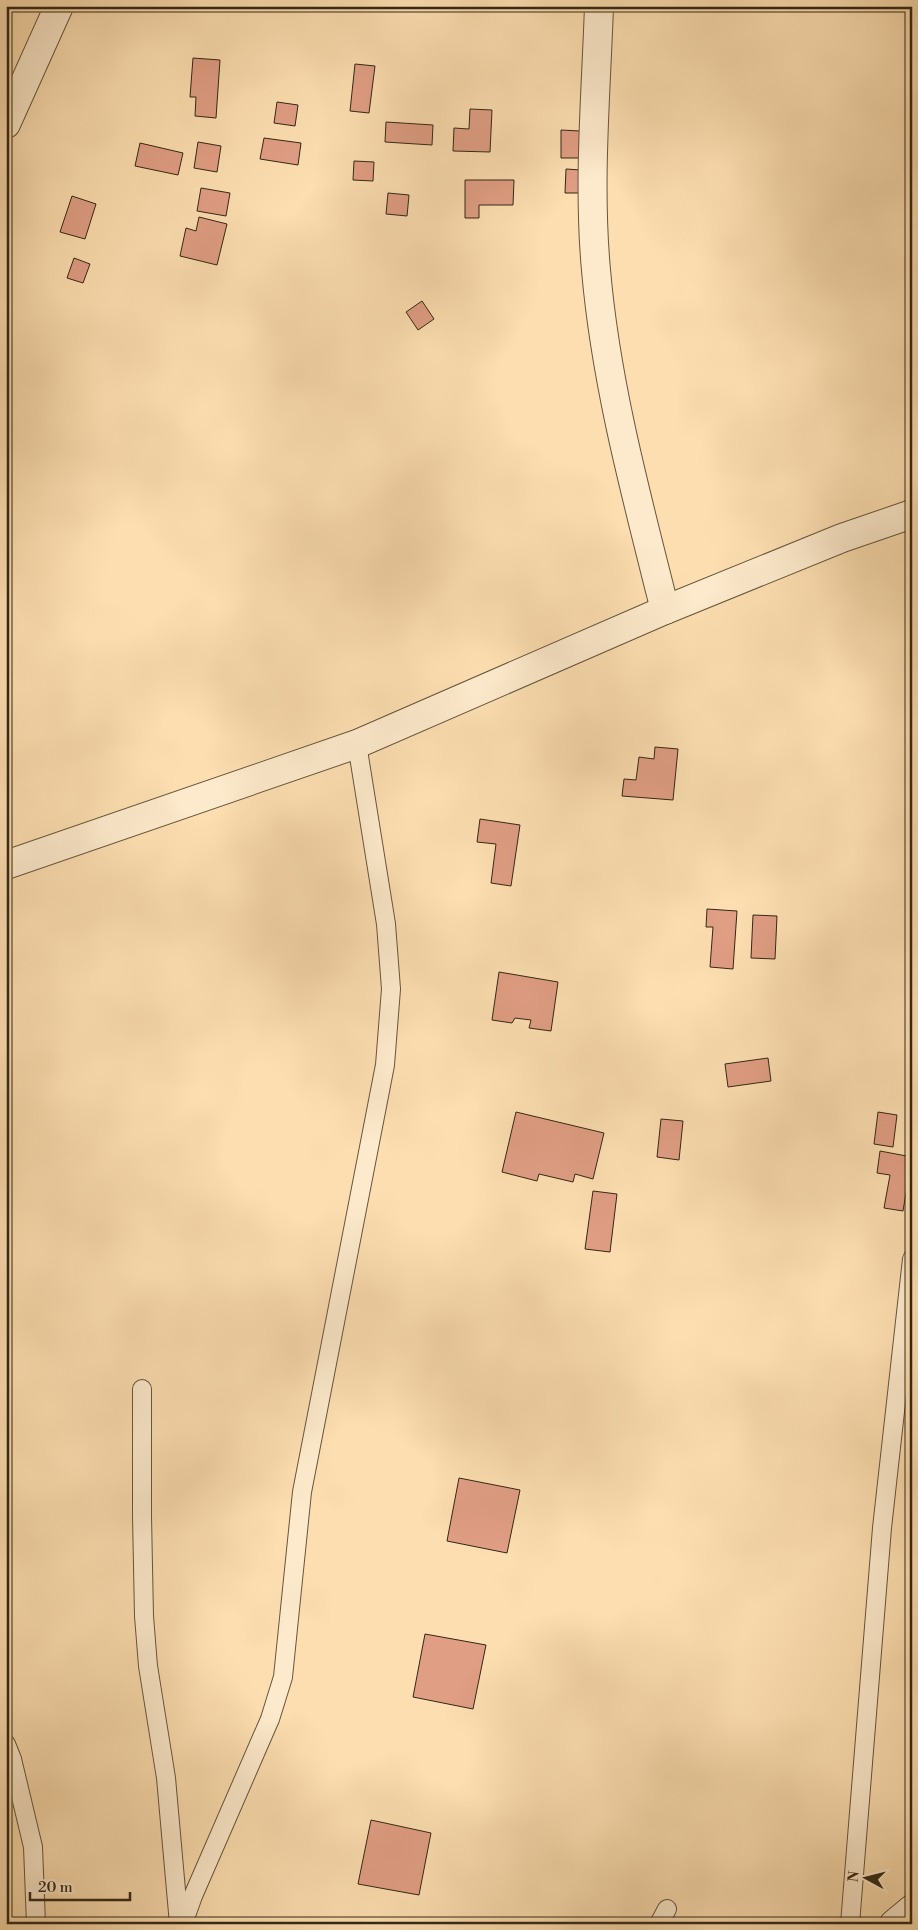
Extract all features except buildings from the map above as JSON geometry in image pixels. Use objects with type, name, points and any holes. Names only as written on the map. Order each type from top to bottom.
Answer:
[{"type":"street","points":[[6,124],[59,6]]},
{"type":"street","points":[[599,6],[593,170],[596,269],[603,341],[622,440],[665,610]]},
{"type":"street","points":[[6,865],[357,744],[665,610],[842,538],[912,514]]},
{"type":"street","points":[[894,1924],[912,1909]]},
{"type":"lane","points":[[181,1924],[270,1719],[283,1677],[302,1492],[385,1065],[390,989],[386,924],[357,744]]},
{"type":"lane","points":[[850,1924],[882,1528],[912,1259]]},
{"type":"lane","points":[[142,1388],[144,1616],[148,1666],[166,1778],[181,1924]]},
{"type":"lane","points":[[6,1744],[12,1759],[33,1848],[36,1924]]}]
